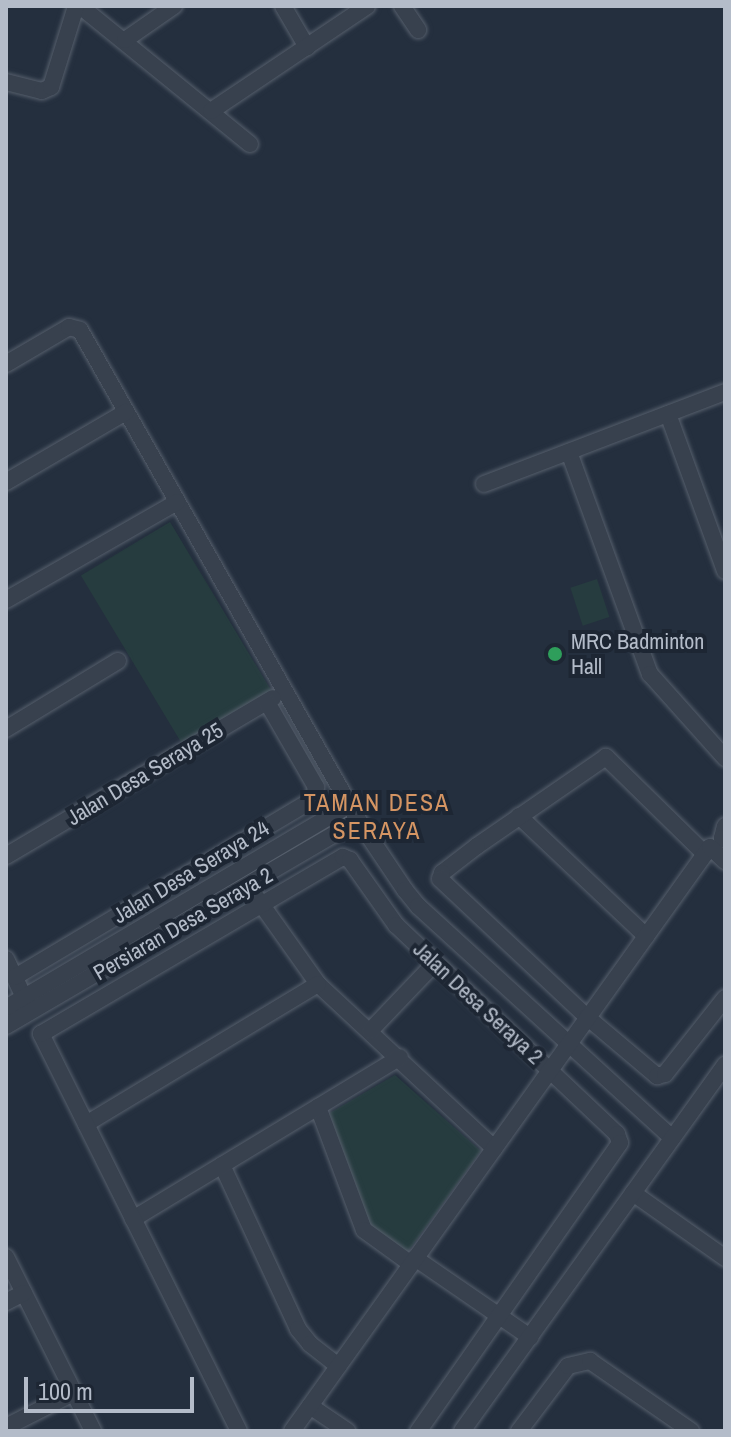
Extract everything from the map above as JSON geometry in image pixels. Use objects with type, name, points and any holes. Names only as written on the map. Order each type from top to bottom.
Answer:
[{"type":"street","points":[[6,82],[42,91],[51,87],[78,6],[125,40],[250,144]]},
{"type":"street","points":[[125,40],[174,6]]},
{"type":"street","points":[[283,6],[307,47]]},
{"type":"street","points":[[211,111],[367,6]]},
{"type":"street","points":[[402,6],[418,30]]},
{"type":"street","points":[[6,364],[69,327],[80,330],[349,805],[418,906],[672,1138]]},
{"type":"street","points":[[484,484],[725,392]]},
{"type":"street","points":[[6,482],[126,412]]},
{"type":"street","points":[[668,414],[725,571]]},
{"type":"street","points":[[569,452],[650,674],[725,758]]},
{"type":"street","points":[[6,600],[177,502]]},
{"type":"street","points":[[6,729],[118,661]]},
{"type":"street","name":"Jalan Desa Seraya 25","points":[[6,856],[285,692]]},
{"type":"street","name":"Jalan Desa Seraya 24","points":[[15,977],[314,799],[316,787],[267,702]]},
{"type":"street","points":[[705,854],[609,757],[601,759],[519,816],[442,873],[440,879],[587,1017],[661,1076],[725,998]]},
{"type":"street","name":"Persiaran Desa Seraya 2","points":[[6,1026],[28,1006],[349,805]]},
{"type":"street","points":[[519,816],[646,936]]},
{"type":"street","name":"Persiaran Desa Seraya 2","points":[[6,1008],[28,1006],[249,886],[358,820]]},
{"type":"street","points":[[292,1431],[710,847],[725,861]]},
{"type":"street","name":"Jalan Desa Seraya 2","points":[[259,903],[343,857],[350,860],[383,911],[617,1134],[620,1143],[501,1317]]},
{"type":"street","points":[[249,886],[318,984],[400,1057],[494,1148]]},
{"type":"street","points":[[239,1431],[41,1034],[259,903]]},
{"type":"street","points":[[6,959],[28,1006]]},
{"type":"street","points":[[370,1031],[435,963]]},
{"type":"street","points":[[86,1124],[318,984]]},
{"type":"street","points":[[133,1219],[400,1057]]},
{"type":"street","points":[[462,1431],[725,1065]]},
{"type":"street","points":[[318,1107],[364,1230],[530,1337]]},
{"type":"street","points":[[222,1165],[298,1329],[310,1344],[338,1366]]},
{"type":"street","points":[[633,1193],[725,1258]]},
{"type":"street","points":[[6,1257],[93,1431]]},
{"type":"street","points":[[6,1302],[24,1293]]},
{"type":"street","points":[[418,1431],[501,1317]]},
{"type":"street","points":[[519,1431],[568,1366],[590,1361],[691,1431]]},
{"type":"street","points":[[6,1427],[73,1393]]},
{"type":"street","points":[[310,1406],[347,1431]]},
{"type":"green space","points":[[170,522],[272,692],[183,745],[81,576]]},
{"type":"green space","points":[[597,579],[609,617],[583,626],[570,588]]},
{"type":"green space","points":[[395,1075],[481,1151],[407,1253],[368,1226],[321,1118]]},
{"type":"place","name":"MRC Badminton Hall","points":[[555,654]]},
{"type":"district","name":"TAMAN DESA SERAYA","points":[[377,817]]}]
